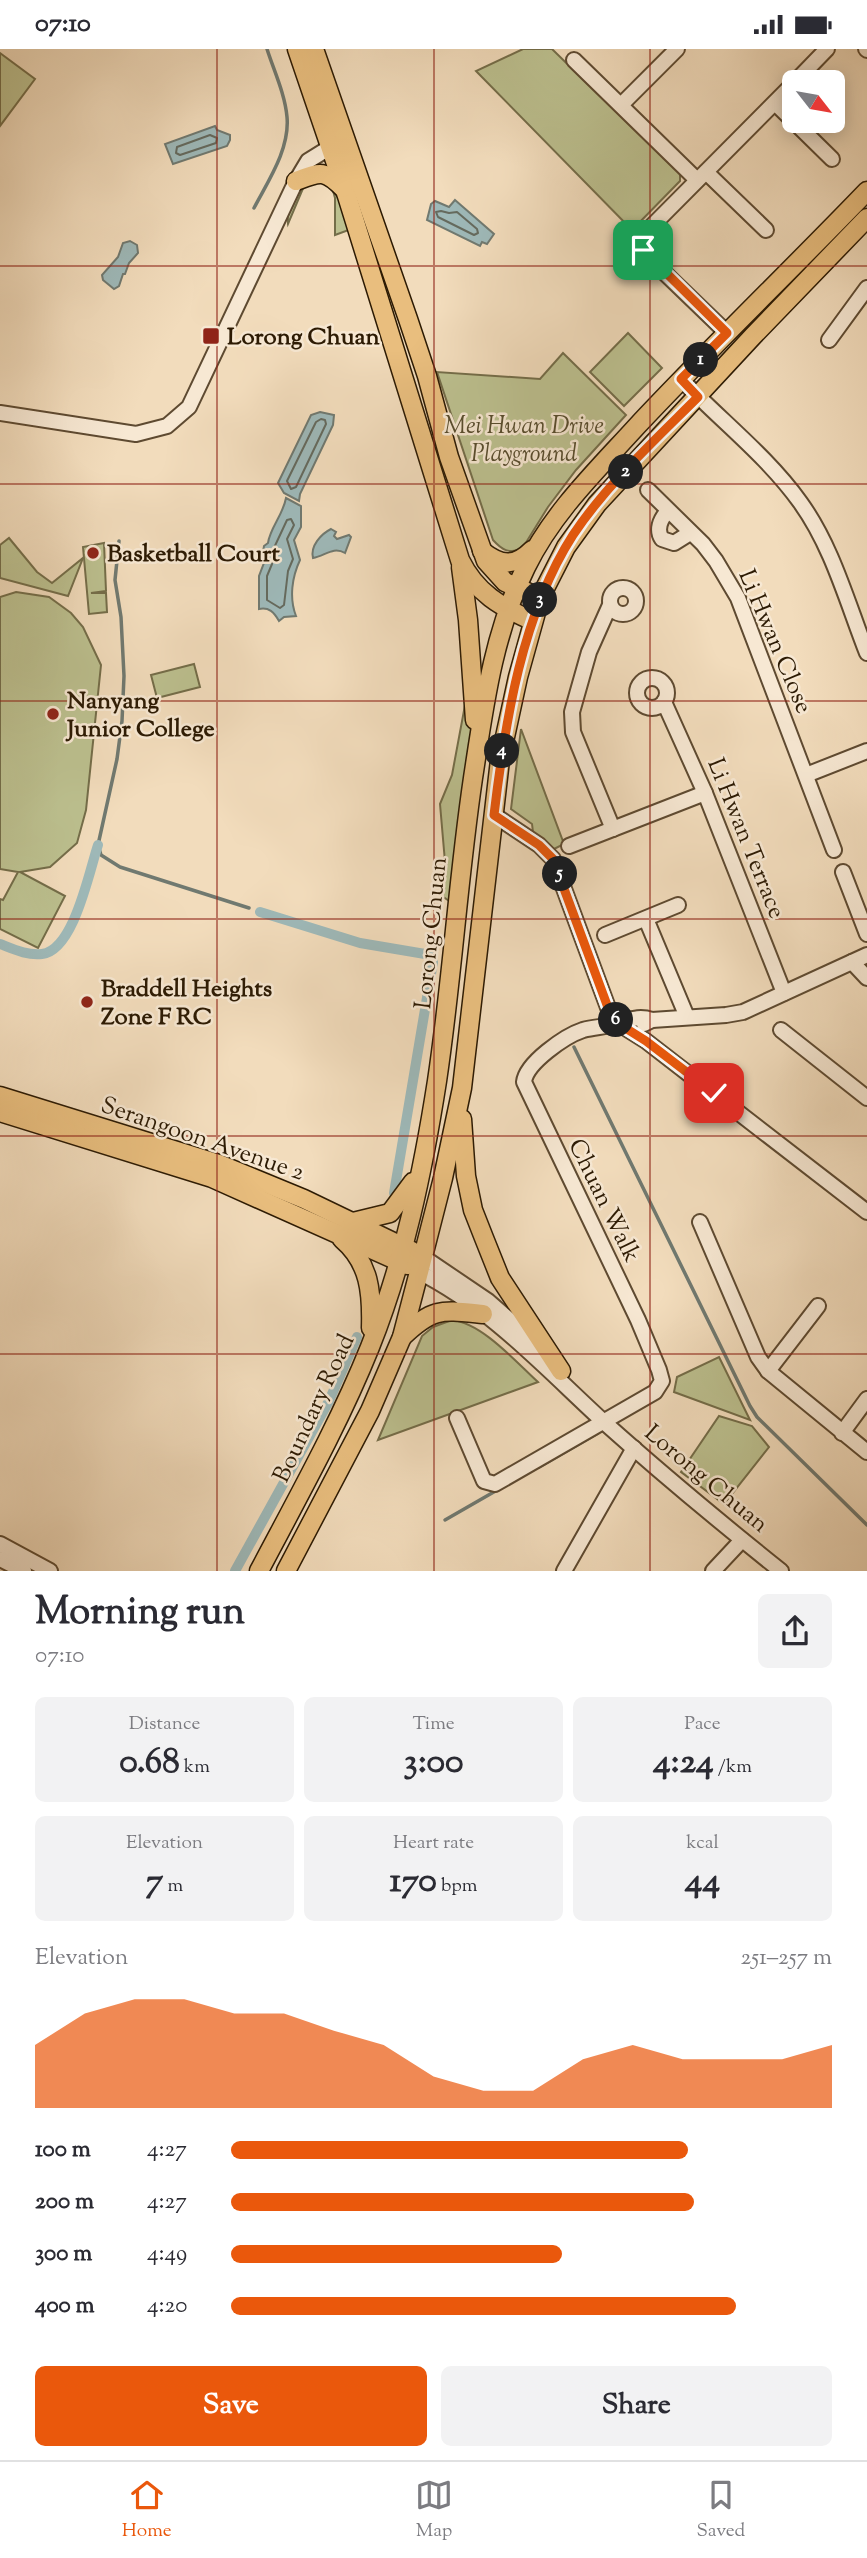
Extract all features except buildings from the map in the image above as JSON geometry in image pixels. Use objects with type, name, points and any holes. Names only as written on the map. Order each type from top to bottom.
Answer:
[{"type":"main road","points":[[297,49],[346,191],[460,560],[468,577],[478,589],[508,611],[533,621]]},
{"type":"main road","points":[[314,49],[392,272],[433,395],[449,457],[482,551],[492,571],[516,588],[540,599]]},
{"type":"main road","points":[[296,181],[318,173],[325,174],[346,191]]},
{"type":"main road","points":[[482,551],[495,560],[510,564],[526,556],[540,543],[570,499],[681,379],[867,191]]},
{"type":"main road","name":"Lorong Chuan","points":[[421,1264],[462,1088],[500,760],[518,677],[540,599],[560,558],[589,515],[753,336],[867,218]]},
{"type":"main road","points":[[373,278],[381,272],[392,272]]},
{"type":"main road","points":[[414,405],[423,406],[433,395]]},
{"type":"main road","name":"Lorong Chuan","points":[[401,1254],[421,1170],[439,1069],[469,803],[488,680],[516,588],[540,543]]},
{"type":"main road","points":[[460,560],[468,620],[477,752]]},
{"type":"main road","points":[[462,1088],[464,1152],[473,1210],[500,1278],[561,1371]]},
{"type":"main road","name":"Serangoon Avenue 2","points":[[0,1096],[209,1160],[353,1221],[401,1254],[421,1264]]},
{"type":"main road","name":"Serangoon Avenue 2","points":[[0,1112],[212,1178],[336,1233],[401,1254]]},
{"type":"main road","points":[[353,1221],[390,1213],[405,1196],[421,1170]]},
{"type":"main road","points":[[336,1233],[354,1248],[368,1273],[371,1291],[371,1345]]},
{"type":"main road","name":"Boundary Road","points":[[259,1571],[324,1448],[371,1345],[401,1254]]},
{"type":"main road","name":"Boundary Road","points":[[286,1571],[370,1411],[402,1337],[421,1264]]},
{"type":"main road","points":[[402,1337],[419,1321],[437,1312],[453,1310],[483,1314]]},
{"type":"street","points":[[621,106],[677,49]]},
{"type":"street","points":[[807,70],[827,49]]},
{"type":"street","points":[[574,59],[621,106],[766,230]]},
{"type":"street","points":[[727,333],[646,255],[641,247],[643,238],[782,96]]},
{"type":"street","points":[[775,103],[832,159]]},
{"type":"street","points":[[0,413],[136,434],[167,426],[189,407],[308,161],[330,146],[347,139]]},
{"type":"street","points":[[829,340],[867,288]]},
{"type":"street","points":[[681,379],[777,474],[806,511],[827,551],[867,653]]},
{"type":"street","name":"Li Hwan Close","points":[[648,490],[716,561],[738,599],[834,850]]},
{"type":"street","points":[[667,512],[659,525],[662,539],[674,544],[690,533]]},
{"type":"street","points":[[610,605],[589,652],[572,712],[573,732],[613,829]]},
{"type":"street","name":"Li Hwan Terrace","points":[[664,702],[705,793],[785,993]]},
{"type":"street","points":[[806,775],[867,751]]},
{"type":"street","points":[[569,846],[705,793]]},
{"type":"street","points":[[494,815],[539,845],[553,859],[610,1013],[619,1024],[646,1041],[867,1212]]},
{"type":"street","points":[[843,872],[867,934]]},
{"type":"street","points":[[605,935],[678,905]]},
{"type":"street","points":[[646,919],[687,1017]]},
{"type":"street","points":[[619,1024],[734,1014],[867,955]]},
{"type":"street","points":[[852,962],[867,978]]},
{"type":"street","points":[[646,1041],[645,1032],[652,1020]]},
{"type":"street","name":"Chuan Walk","points":[[603,1421],[655,1392],[662,1381],[660,1370],[526,1091],[524,1079],[533,1063],[572,1035],[583,1030],[619,1024]]},
{"type":"street","points":[[780,1030],[867,1098]]},
{"type":"street","points":[[700,1222],[758,1357],[768,1371],[867,1452]]},
{"type":"street","name":"Lorong Chuan","points":[[421,1264],[509,1318],[561,1371],[579,1398]]},
{"type":"street","name":"Lorong Chuan","points":[[421,1264],[483,1314],[634,1448],[781,1571]]},
{"type":"street","points":[[768,1371],[818,1306]]},
{"type":"street","points":[[842,1433],[867,1399]]},
{"type":"street","points":[[457,1419],[484,1481],[488,1484],[495,1484],[603,1421]]},
{"type":"street","points":[[564,1571],[634,1448]]},
{"type":"street","points":[[713,1571],[742,1540]]},
{"type":"street","points":[[0,1544],[50,1571]]},
{"type":"street","points":[[0,1559],[24,1571]]},
{"type":"green space","points":[[523,49],[552,49],[680,174],[680,181],[632,230],[476,71]]},
{"type":"green space","points":[[0,53],[35,79],[0,126]]},
{"type":"green space","points":[[318,173],[335,179],[349,201],[357,227],[335,235],[335,198],[332,187],[315,178],[305,185]]},
{"type":"green space","points":[[304,187],[288,224],[289,209],[296,195]]},
{"type":"green space","points":[[628,333],[662,368],[624,406],[590,372]]},
{"type":"green space","name":"Mei Hwan Drive Playground","points":[[563,353],[626,415],[576,470],[548,507],[522,549],[506,550],[493,540],[437,372],[540,379]]},
{"type":"green space","points":[[9,538],[37,572],[52,583],[83,558],[68,596],[0,578],[0,545]]},
{"type":"green space","points":[[104,543],[106,591],[91,593],[106,593],[107,612],[89,614],[83,547]]},
{"type":"green space","name":"Nanyang Junior College","points":[[16,592],[49,597],[71,613],[83,627],[101,665],[86,810],[77,843],[50,867],[20,872],[65,896],[38,948],[0,929],[0,899],[3,900],[18,872],[0,869],[0,597]]},
{"type":"green space","points":[[194,664],[200,687],[157,698],[151,675]]},
{"type":"green space","points":[[477,697],[455,905],[442,896],[445,862],[440,804],[452,775],[465,705]]},
{"type":"green space","points":[[521,729],[564,844],[554,849],[533,832],[532,824],[511,809]]},
{"type":"green space","points":[[452,1320],[475,1328],[487,1336],[538,1382],[378,1440],[422,1336],[433,1327]]},
{"type":"green space","points":[[719,1357],[750,1420],[674,1392],[677,1377]]},
{"type":"green space","points":[[719,1416],[752,1426],[769,1447],[724,1504],[681,1472]]},
{"type":"water","points":[[215,126],[217,130],[230,135],[227,146],[173,164],[165,144]]},
{"type":"water","points":[[455,200],[494,234],[487,244],[482,242],[480,246],[427,220],[431,204],[435,201],[449,207]]},
{"type":"water","points":[[130,241],[137,245],[138,253],[129,263],[119,286],[114,289],[103,280],[102,275],[118,257],[123,243]]},
{"type":"water","points":[[320,412],[334,415],[333,425],[299,501],[284,493],[278,483],[311,415]]},
{"type":"water","points":[[286,498],[301,506],[301,527],[294,540],[300,560],[292,588],[296,616],[284,617],[279,621],[271,611],[259,609],[259,576],[267,555],[263,552],[264,546],[268,543]]},
{"type":"water","points":[[331,529],[336,532],[334,536],[337,539],[349,535],[351,537],[345,553],[333,551],[313,558],[317,541]]},
{"type":"waterway","points":[[254,208],[282,153],[287,129],[284,100],[267,49]]},
{"type":"waterway","points":[[119,541],[115,580],[121,617],[124,676],[122,721],[117,759],[98,845],[101,855],[120,867],[249,908]]},
{"type":"waterway","points":[[0,944],[21,952],[42,954],[53,949],[63,939],[79,908],[98,845]]},
{"type":"waterway","points":[[260,912],[360,943],[431,955],[433,962],[394,1193]]},
{"type":"waterway","points":[[574,1047],[750,1406],[757,1417],[867,1525]]},
{"type":"waterway","points":[[235,1571],[329,1401],[357,1337]]},
{"type":"waterway","points":[[539,1467],[598,1433]]},
{"type":"waterway","points":[[445,1520],[499,1489]]},
{"type":"place","name":"Lorong Chuan","points":[[211,336]]},
{"type":"place","name":"Basketball Court","points":[[93,553]]},
{"type":"place","name":"Nanyang Junior College","points":[[53,714]]},
{"type":"place","name":"Braddell Heights Zone F RC","points":[[87,1002]]},
{"type":"route","points":[[643,250],[727,333],[681,379],[698,397],[597,504],[580,525],[554,568],[540,599],[518,677],[500,760],[494,815],[546,850],[553,859],[610,1013],[619,1024],[646,1041],[714,1093]]}]
